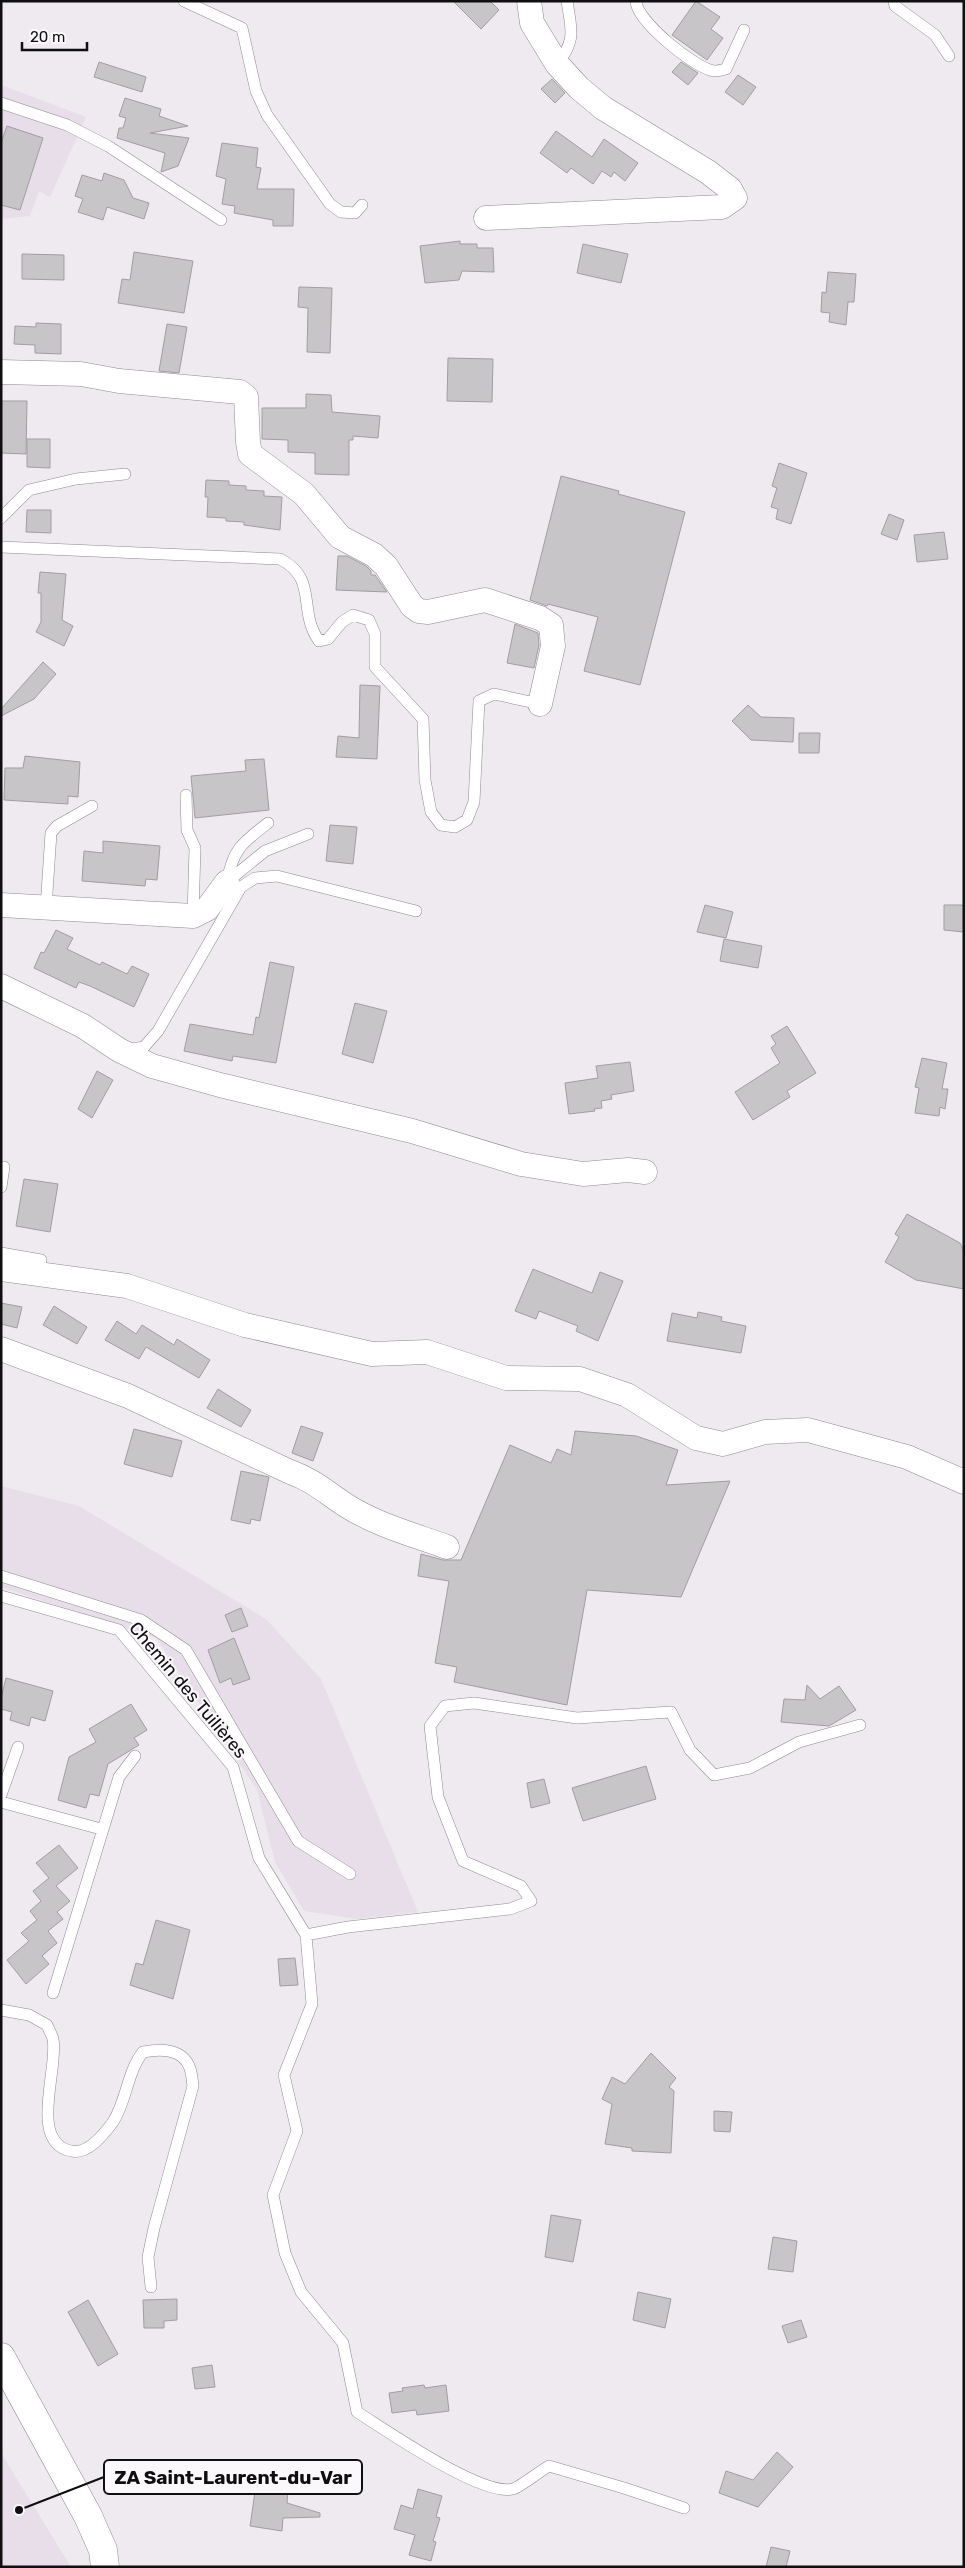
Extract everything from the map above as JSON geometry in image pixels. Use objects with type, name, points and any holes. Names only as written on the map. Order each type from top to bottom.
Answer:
[{"type":"main road","points":[[1,2356],[88,2516],[103,2550],[105,2567]]},
{"type":"street","points":[[486,218],[722,206],[735,198],[730,189],[708,172],[603,108],[578,88],[557,64],[532,23],[529,1]]},
{"type":"street","points":[[1,372],[81,374],[119,381],[240,392],[246,398],[250,454],[304,494],[340,537],[374,555],[386,566],[412,606],[419,611],[428,612],[484,600],[540,618],[551,624],[553,646],[540,704]]},
{"type":"street","points":[[1,905],[193,916],[207,909],[227,882]]},
{"type":"street","points":[[1,986],[83,1026],[119,1050],[152,1066],[412,1131],[521,1164],[583,1174],[628,1170],[645,1172]]},
{"type":"street","points":[[1,1269],[127,1286],[245,1326],[372,1354],[427,1352],[506,1378],[580,1379],[627,1395],[696,1438],[723,1444],[765,1432],[808,1430],[907,1457],[964,1482]]},
{"type":"street","points":[[1,1349],[128,1396],[311,1479],[348,1506],[384,1524],[446,1547]]},
{"type":"lane","points":[[184,1],[242,28],[256,92],[277,130],[304,165],[330,204],[341,212],[355,213],[362,205]]},
{"type":"lane","points":[[557,64],[568,51],[572,37],[567,1]]},
{"type":"lane","points":[[636,1],[636,8],[654,32],[680,52],[713,71],[726,69],[744,30]]},
{"type":"lane","points":[[894,1],[895,6],[935,35],[949,56]]},
{"type":"lane","points":[[1,103],[67,125],[108,146],[221,220]]},
{"type":"lane","points":[[1,518],[29,490],[76,479],[125,474]]},
{"type":"lane","points":[[1,547],[280,559],[293,566],[302,576],[311,630],[319,640],[328,639],[342,622],[353,615],[369,620],[375,634],[376,667],[424,719],[425,780],[431,812],[441,825],[455,827],[467,820],[474,802],[479,701],[494,694],[540,704]]},
{"type":"lane","points":[[186,795],[187,830],[195,848],[193,916]]},
{"type":"lane","points":[[46,908],[51,834],[57,826],[92,806]]},
{"type":"lane","points":[[227,882],[231,864],[242,843],[268,823]]},
{"type":"lane","points":[[227,882],[265,852],[308,834]]},
{"type":"lane","points":[[119,1050],[144,1048],[158,1031],[241,887],[254,878],[277,876],[416,911]]},
{"type":"lane","points":[[1,1187],[4,1168]]},
{"type":"lane","points":[[1,1253],[41,1260]]},
{"type":"lane","points":[[1,1576],[141,1620],[186,1650],[298,1841],[350,1874]]},
{"type":"lane","name":"Chemin des Tuilières","points":[[1,1596],[119,1630],[233,1767],[259,1858],[306,1935],[312,2004],[284,2075],[298,2131],[273,2195],[284,2253],[301,2292],[343,2343],[357,2412],[434,2460],[498,2490],[515,2489],[549,2466],[684,2508]]},
{"type":"lane","points":[[306,1935],[348,1927],[510,1909],[531,1901],[521,1886],[463,1861],[438,1797],[430,1726],[445,1706],[474,1703],[576,1718],[670,1712],[690,1750],[714,1775],[750,1768],[799,1742],[860,1725]]},
{"type":"lane","points":[[1,1795],[18,1748]]},
{"type":"lane","points":[[53,1993],[118,1777],[135,1756]]},
{"type":"lane","points":[[1,1802],[101,1829]]},
{"type":"lane","points":[[1,2010],[29,2015],[47,2025],[54,2040],[48,2119],[52,2137],[64,2150],[78,2153],[92,2146],[113,2122],[122,2103],[134,2063],[143,2052],[162,2048],[177,2054],[189,2066],[192,2086],[148,2257],[151,2287]]},
{"type":"shaded area","points":[[1,85],[86,117],[50,197],[39,191],[30,216],[1,219]]},
{"type":"shaded area","points":[[1,1486],[79,1506],[266,1619],[321,1679],[418,1912],[357,1919],[304,1911],[275,1862],[257,1790],[156,1638],[1,1587]]},
{"type":"shaded area","points":[[1,2453],[71,2567],[1,2567]]},
{"type":"building","points":[[453,1],[490,1],[499,10],[481,29]]},
{"type":"building","points":[[696,1],[720,17],[711,29],[723,38],[707,60],[672,35]]},
{"type":"building","points":[[99,62],[146,77],[142,92],[94,77]]},
{"type":"building","points":[[681,62],[698,73],[688,85],[672,72]]},
{"type":"building","points":[[738,75],[756,87],[743,105],[725,92]]},
{"type":"building","points":[[552,79],[565,93],[555,103],[541,89]]},
{"type":"building","points":[[125,98],[161,109],[159,116],[188,126],[150,133],[189,138],[178,166],[161,172],[165,153],[117,138],[119,128],[123,128],[126,118],[119,116]]},
{"type":"building","points":[[7,126],[43,138],[20,210],[1,205],[1,143]]},
{"type":"building","points":[[556,131],[592,157],[604,139],[638,163],[625,181],[614,172],[611,177],[602,171],[593,184],[571,168],[567,173],[540,153]]},
{"type":"building","points":[[222,143],[258,148],[256,167],[261,168],[257,189],[294,189],[293,226],[273,226],[273,220],[234,213],[235,206],[222,204],[226,179],[216,176]]},
{"type":"building","points":[[104,173],[124,180],[133,198],[149,203],[144,219],[107,207],[103,220],[78,212],[83,199],[75,196],[82,175],[102,181]]},
{"type":"building","points":[[460,241],[460,244],[477,244],[477,248],[493,248],[494,272],[462,271],[459,280],[425,283],[420,246]]},
{"type":"building","points":[[583,244],[628,254],[621,283],[577,273]]},
{"type":"building","points":[[134,252],[193,261],[184,313],[118,303],[122,279],[130,280]]},
{"type":"building","points":[[22,254],[64,255],[64,280],[22,279]]},
{"type":"building","points":[[828,272],[856,274],[854,302],[848,302],[846,325],[829,322],[830,313],[821,312],[822,292],[826,293]]},
{"type":"building","points":[[299,287],[332,288],[330,353],[307,352],[308,308],[298,307]]},
{"type":"building","points":[[36,323],[61,324],[61,354],[35,353],[35,345],[14,344],[15,326],[36,327]]},
{"type":"building","points":[[167,324],[187,327],[179,373],[159,371]]},
{"type":"building","points":[[448,358],[493,359],[492,402],[447,401]]},
{"type":"building","points":[[306,394],[331,395],[332,412],[380,416],[378,438],[353,436],[353,440],[349,440],[349,475],[315,474],[315,453],[288,452],[288,440],[262,439],[262,408],[306,408]]},
{"type":"building","points":[[1,401],[27,401],[26,454],[1,453]]},
{"type":"building","points":[[27,439],[50,439],[50,468],[27,467]]},
{"type":"building","points":[[779,463],[807,473],[791,524],[776,519],[778,509],[771,507],[777,488],[772,486]]},
{"type":"building","points":[[561,476],[619,491],[618,494],[685,512],[640,685],[584,671],[598,617],[548,604],[547,606],[530,600]]},
{"type":"building","points":[[206,480],[229,481],[229,485],[246,486],[246,490],[264,491],[264,496],[282,497],[280,530],[244,525],[244,522],[226,521],[226,518],[207,517],[208,497],[205,497]]},
{"type":"building","points":[[27,510],[51,510],[51,533],[26,532]]},
{"type":"building","points":[[889,514],[904,520],[897,540],[881,534]]},
{"type":"building","points":[[944,532],[948,559],[917,562],[914,535]]},
{"type":"building","points":[[338,556],[347,556],[366,566],[371,571],[371,575],[375,575],[387,592],[336,590]]},
{"type":"building","points":[[40,572],[66,574],[62,620],[73,626],[64,646],[36,632],[41,622],[41,593],[38,593]]},
{"type":"building","points":[[515,624],[538,633],[539,645],[534,668],[507,663]]},
{"type":"building","points":[[43,662],[56,674],[34,699],[1,716],[1,709]]},
{"type":"building","points":[[360,685],[380,686],[377,759],[336,757],[338,736],[359,738]]},
{"type":"building","points":[[748,705],[761,717],[794,718],[793,742],[751,740],[732,721]]},
{"type":"building","points":[[799,733],[820,733],[819,753],[799,753]]},
{"type":"building","points":[[25,756],[80,762],[78,797],[68,796],[68,804],[4,800],[5,768],[23,768]]},
{"type":"building","points":[[264,759],[269,810],[195,818],[191,776],[246,771],[245,760]]},
{"type":"building","points":[[330,825],[357,827],[353,864],[326,861]]},
{"type":"building","points":[[103,841],[160,846],[157,880],[146,879],[145,886],[82,881],[84,851],[103,853]]},
{"type":"building","points":[[705,905],[733,912],[726,938],[697,932]]},
{"type":"building","points":[[944,905],[964,905],[964,932],[944,930]]},
{"type":"building","points":[[56,930],[73,938],[67,949],[100,965],[102,962],[127,974],[132,966],[149,974],[134,1007],[90,986],[79,982],[76,988],[34,968],[41,952],[44,953]]},
{"type":"building","points":[[724,939],[762,946],[758,968],[720,961]]},
{"type":"building","points":[[270,962],[294,967],[276,1063],[233,1056],[232,1061],[184,1051],[190,1024],[253,1035],[256,1017],[259,1018]]},
{"type":"building","points":[[355,1003],[387,1011],[373,1063],[342,1054]]},
{"type":"building","points":[[787,1026],[816,1073],[787,1091],[790,1097],[753,1120],[735,1092],[780,1063],[771,1048],[776,1044],[771,1036]]},
{"type":"building","points":[[922,1058],[947,1063],[942,1089],[948,1089],[945,1109],[940,1107],[939,1116],[915,1113],[919,1088],[915,1087]]},
{"type":"building","points":[[630,1062],[634,1091],[611,1095],[612,1099],[601,1101],[602,1108],[594,1109],[595,1111],[569,1114],[565,1083],[598,1078],[596,1066]]},
{"type":"building","points":[[97,1071],[113,1080],[92,1118],[78,1109]]},
{"type":"building","points":[[24,1179],[58,1184],[50,1232],[16,1226]]},
{"type":"building","points":[[907,1214],[960,1243],[964,1251],[964,1289],[916,1280],[885,1262],[899,1237],[895,1234]]},
{"type":"building","points":[[533,1269],[592,1293],[600,1272],[623,1281],[598,1341],[576,1331],[578,1326],[539,1311],[536,1319],[515,1311]]},
{"type":"building","points":[[1,1303],[22,1307],[17,1328],[1,1324]]},
{"type":"building","points":[[54,1306],[87,1327],[77,1344],[43,1325]]},
{"type":"building","points":[[698,1312],[722,1317],[721,1321],[746,1326],[741,1353],[667,1341],[672,1313],[697,1318]]},
{"type":"building","points":[[117,1321],[136,1334],[142,1325],[174,1345],[177,1339],[210,1360],[199,1378],[146,1347],[139,1359],[105,1340]]},
{"type":"building","points":[[218,1389],[251,1410],[241,1427],[207,1408]]},
{"type":"building","points":[[301,1426],[323,1433],[313,1461],[292,1453]]},
{"type":"building","points":[[134,1429],[182,1441],[172,1477],[124,1464]]},
{"type":"building","points":[[575,1431],[636,1436],[678,1450],[666,1485],[730,1481],[681,1597],[587,1590],[567,1705],[454,1682],[457,1667],[435,1663],[449,1581],[418,1576],[421,1554],[443,1560],[461,1560],[510,1445],[551,1463],[557,1449],[571,1455]]},
{"type":"building","points":[[241,1471],[269,1477],[260,1521],[251,1519],[250,1524],[231,1520]]},
{"type":"building","points":[[241,1608],[248,1626],[232,1632],[225,1615]]},
{"type":"building","points":[[234,1638],[250,1679],[233,1685],[231,1678],[220,1683],[208,1650]]},
{"type":"building","points":[[6,1678],[53,1691],[45,1721],[31,1717],[29,1726],[10,1720],[12,1712],[1,1709],[1,1698]]},
{"type":"building","points":[[807,1685],[820,1699],[839,1686],[856,1710],[829,1726],[781,1722],[784,1699],[805,1700]]},
{"type":"building","points":[[131,1704],[147,1730],[134,1738],[139,1745],[108,1764],[99,1796],[90,1794],[86,1808],[58,1800],[69,1757],[96,1742],[89,1729]]},
{"type":"building","points":[[646,1766],[656,1799],[583,1821],[572,1788]]},
{"type":"building","points":[[544,1779],[550,1803],[531,1808],[527,1783]]},
{"type":"building","points":[[59,1845],[78,1868],[56,1886],[70,1901],[57,1912],[63,1919],[48,1931],[57,1943],[42,1956],[49,1964],[26,1984],[7,1960],[29,1941],[21,1933],[37,1920],[30,1911],[41,1901],[33,1891],[49,1878],[36,1863]]},
{"type":"building","points":[[156,1920],[190,1930],[173,1999],[130,1985],[136,1963],[143,1965]]},
{"type":"building","points":[[295,1958],[298,1985],[280,1986],[278,1959]]},
{"type":"building","points":[[651,2053],[676,2078],[669,2087],[674,2091],[671,2153],[632,2151],[632,2148],[605,2144],[612,2104],[602,2099],[612,2077],[625,2084]]},
{"type":"building","points":[[714,2111],[732,2112],[730,2132],[714,2131]]},
{"type":"building","points":[[551,2215],[581,2220],[573,2262],[545,2257]]},
{"type":"building","points":[[773,2237],[797,2241],[793,2272],[768,2269]]},
{"type":"building","points":[[638,2292],[671,2299],[665,2328],[633,2320]]},
{"type":"building","points":[[177,2299],[177,2320],[164,2321],[164,2328],[144,2328],[143,2300]]},
{"type":"building","points":[[88,2300],[118,2354],[98,2366],[68,2312]]},
{"type":"building","points":[[801,2320],[807,2337],[788,2343],[782,2326]]},
{"type":"building","points":[[212,2365],[215,2387],[195,2389],[192,2368]]},
{"type":"building","points":[[424,2385],[425,2388],[446,2385],[449,2411],[417,2415],[416,2410],[392,2413],[389,2393],[403,2391],[402,2388]]},
{"type":"building","points":[[777,2452],[793,2467],[758,2507],[719,2493],[726,2471],[753,2480]]},
{"type":"building","points":[[256,2485],[288,2490],[287,2503],[320,2513],[320,2517],[283,2518],[282,2531],[250,2526]]},
{"type":"building","points":[[418,2489],[442,2496],[436,2517],[440,2518],[433,2541],[436,2542],[431,2561],[409,2555],[415,2535],[394,2529],[401,2505],[413,2509]]},
{"type":"building","points":[[771,2547],[790,2551],[786,2567],[766,2567]]},
{"type":"place","name":"ZA Saint-Laurent-du-Var","points":[[19,2510]]}]
